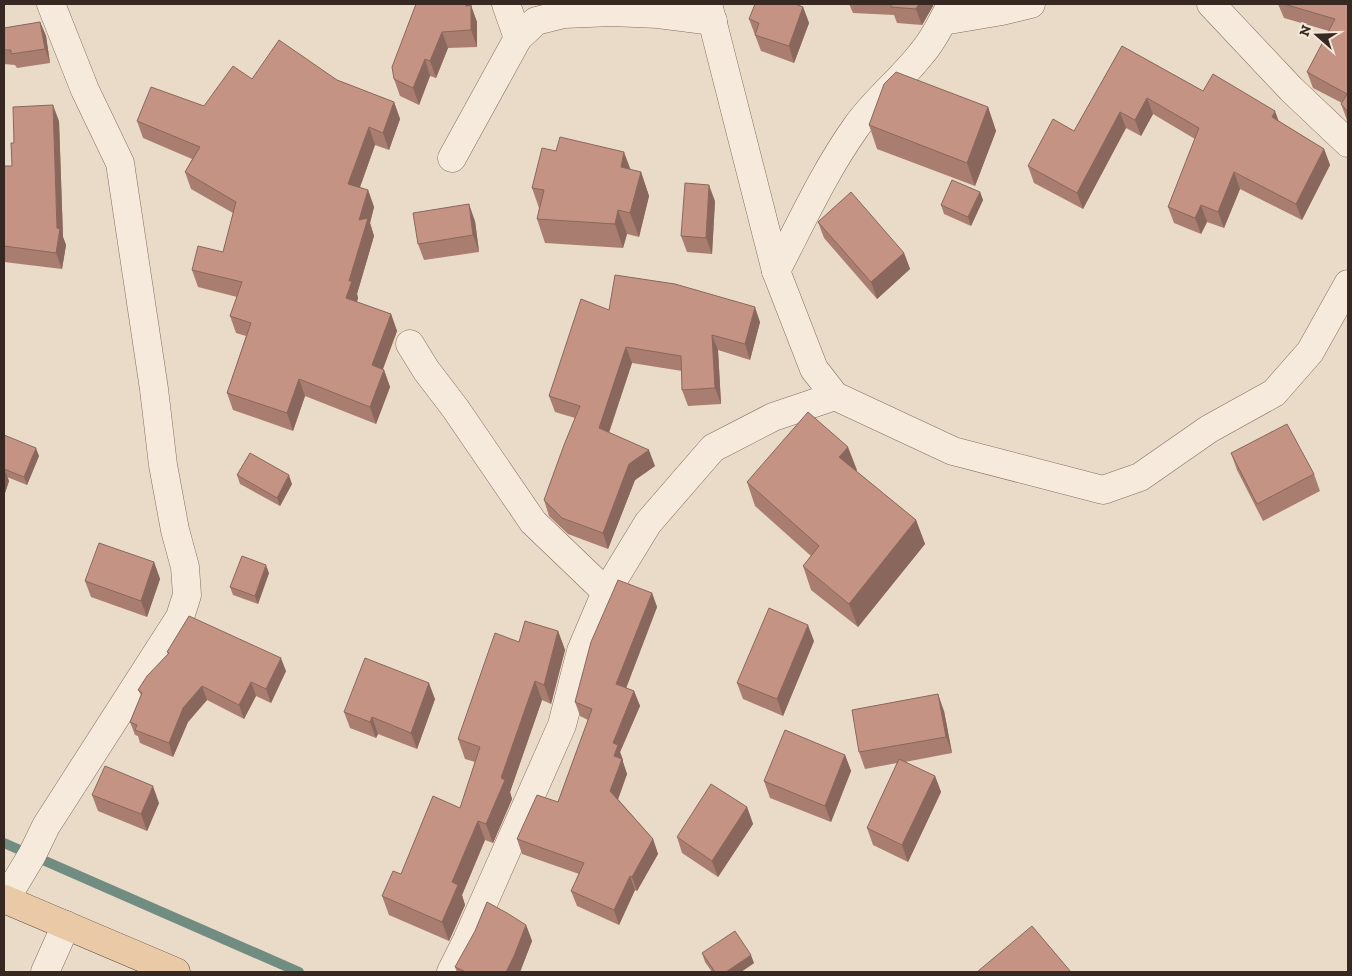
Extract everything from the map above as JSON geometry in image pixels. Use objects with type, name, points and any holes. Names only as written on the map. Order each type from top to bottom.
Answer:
[{"type":"main road","points":[[4,899],[176,972]]},
{"type":"street","points":[[4,899],[32,855],[46,826],[180,617],[187,595],[185,567],[175,530],[163,465],[154,389],[120,163],[85,90],[51,4]]},
{"type":"street","points":[[506,4],[518,38]]},
{"type":"street","points":[[776,271],[828,170],[856,126],[888,88],[922,53],[947,12],[1002,11],[1031,4]]},
{"type":"street","points":[[1211,4],[1291,89],[1348,143]]},
{"type":"street","points":[[452,158],[518,38],[536,21],[564,14],[711,12],[776,271],[814,369],[835,396],[953,451],[1103,490],[1140,477],[1209,429],[1274,394],[1310,352],[1348,284]]},
{"type":"street","points":[[410,344],[426,370],[455,408],[533,522],[606,592]]},
{"type":"street","points":[[452,972],[562,725],[581,651],[606,592],[648,523],[713,448],[773,417],[835,396]]},
{"type":"street","points":[[46,972],[66,925]]},
{"type":"building","points":[[416,4],[471,5],[471,30],[442,32],[430,61],[425,59],[413,88],[394,79],[392,67]]},
{"type":"building","points":[[755,4],[795,4],[803,7],[789,46],[755,35],[759,23],[749,19]]},
{"type":"building","points":[[891,4],[919,4],[916,9],[891,7]]},
{"type":"building","points":[[1284,4],[1348,4],[1348,112],[1341,104],[1347,94],[1307,72],[1335,19]]},
{"type":"building","points":[[40,22],[45,49],[11,54],[11,50],[4,50],[4,28]]},
{"type":"building","points":[[279,40],[337,80],[394,102],[383,133],[369,127],[348,184],[368,190],[359,220],[368,218],[349,281],[352,281],[346,298],[391,314],[372,365],[384,370],[370,407],[299,379],[287,413],[227,393],[251,323],[230,316],[242,282],[192,270],[198,246],[223,252],[236,202],[185,172],[200,147],[137,121],[151,87],[204,106],[233,66],[252,79]]},
{"type":"building","points":[[1122,46],[1203,91],[1213,74],[1275,111],[1272,117],[1324,149],[1296,204],[1234,172],[1218,212],[1201,205],[1195,218],[1168,207],[1199,128],[1147,98],[1135,120],[1120,112],[1077,193],[1028,166],[1053,119],[1074,131]]},
{"type":"building","points":[[896,72],[988,107],[967,163],[869,125],[884,84]]},
{"type":"building","points":[[53,105],[57,228],[60,229],[56,253],[4,246],[4,166],[12,166],[11,143],[14,143],[13,107]]},
{"type":"building","points":[[560,137],[624,152],[621,167],[641,172],[630,213],[618,210],[615,224],[537,219],[544,190],[532,188],[542,148],[556,151]]},
{"type":"building","points":[[952,180],[980,192],[968,217],[941,205]]},
{"type":"building","points":[[685,183],[709,185],[706,238],[681,236]]},
{"type":"building","points":[[851,192],[904,253],[871,282],[818,222]]},
{"type":"building","points":[[469,204],[473,235],[418,244],[413,213]]},
{"type":"building","points":[[615,275],[675,284],[755,307],[745,344],[712,335],[715,388],[682,390],[681,356],[626,347],[599,428],[649,450],[629,464],[603,533],[562,518],[544,500],[580,406],[549,396],[581,299],[609,310]]},
{"type":"building","points":[[808,412],[848,447],[839,457],[916,520],[849,604],[803,566],[819,546],[747,482]]},
{"type":"building","points":[[1287,424],[1314,474],[1257,504],[1231,453]]},
{"type":"building","points":[[4,435],[36,448],[24,477],[4,469]]},
{"type":"building","points":[[250,453],[289,475],[277,498],[237,475]]},
{"type":"building","points":[[99,543],[154,562],[141,601],[85,581]]},
{"type":"building","points":[[242,556],[266,565],[255,596],[230,587]]},
{"type":"building","points":[[618,580],[652,593],[616,684],[634,691],[613,743],[618,745],[614,756],[622,759],[610,791],[653,839],[632,877],[630,876],[614,910],[571,891],[584,863],[517,839],[537,795],[558,802],[592,709],[575,702],[591,642]]},
{"type":"building","points":[[769,608],[808,625],[777,699],[737,683]]},
{"type":"building","points":[[189,616],[281,658],[266,689],[251,682],[239,705],[202,686],[183,708],[169,743],[135,730],[137,725],[130,722],[142,693],[138,690],[147,676],[169,653],[167,652]]},
{"type":"building","points":[[525,621],[558,631],[544,685],[535,681],[501,778],[505,780],[486,824],[478,821],[452,882],[458,885],[442,922],[382,896],[393,871],[401,874],[433,796],[460,808],[480,747],[458,739],[495,633],[519,642]]},
{"type":"building","points":[[365,658],[429,683],[411,733],[372,717],[370,722],[344,712]]},
{"type":"building","points":[[938,694],[946,737],[859,752],[852,710]]},
{"type":"building","points":[[785,730],[845,755],[825,806],[764,781]]},
{"type":"building","points":[[899,759],[935,776],[902,845],[867,828]]},
{"type":"building","points":[[105,766],[153,786],[141,814],[92,795]]},
{"type":"building","points":[[711,784],[747,807],[712,861],[677,837]]},
{"type":"building","points":[[487,902],[526,925],[506,972],[466,972],[455,967],[475,931]]},
{"type":"building","points":[[1032,926],[1071,972],[977,972]]},
{"type":"building","points":[[735,931],[751,955],[726,972],[715,972],[702,953]]},
{"type":"waterway","points":[[4,843],[299,972]]}]
